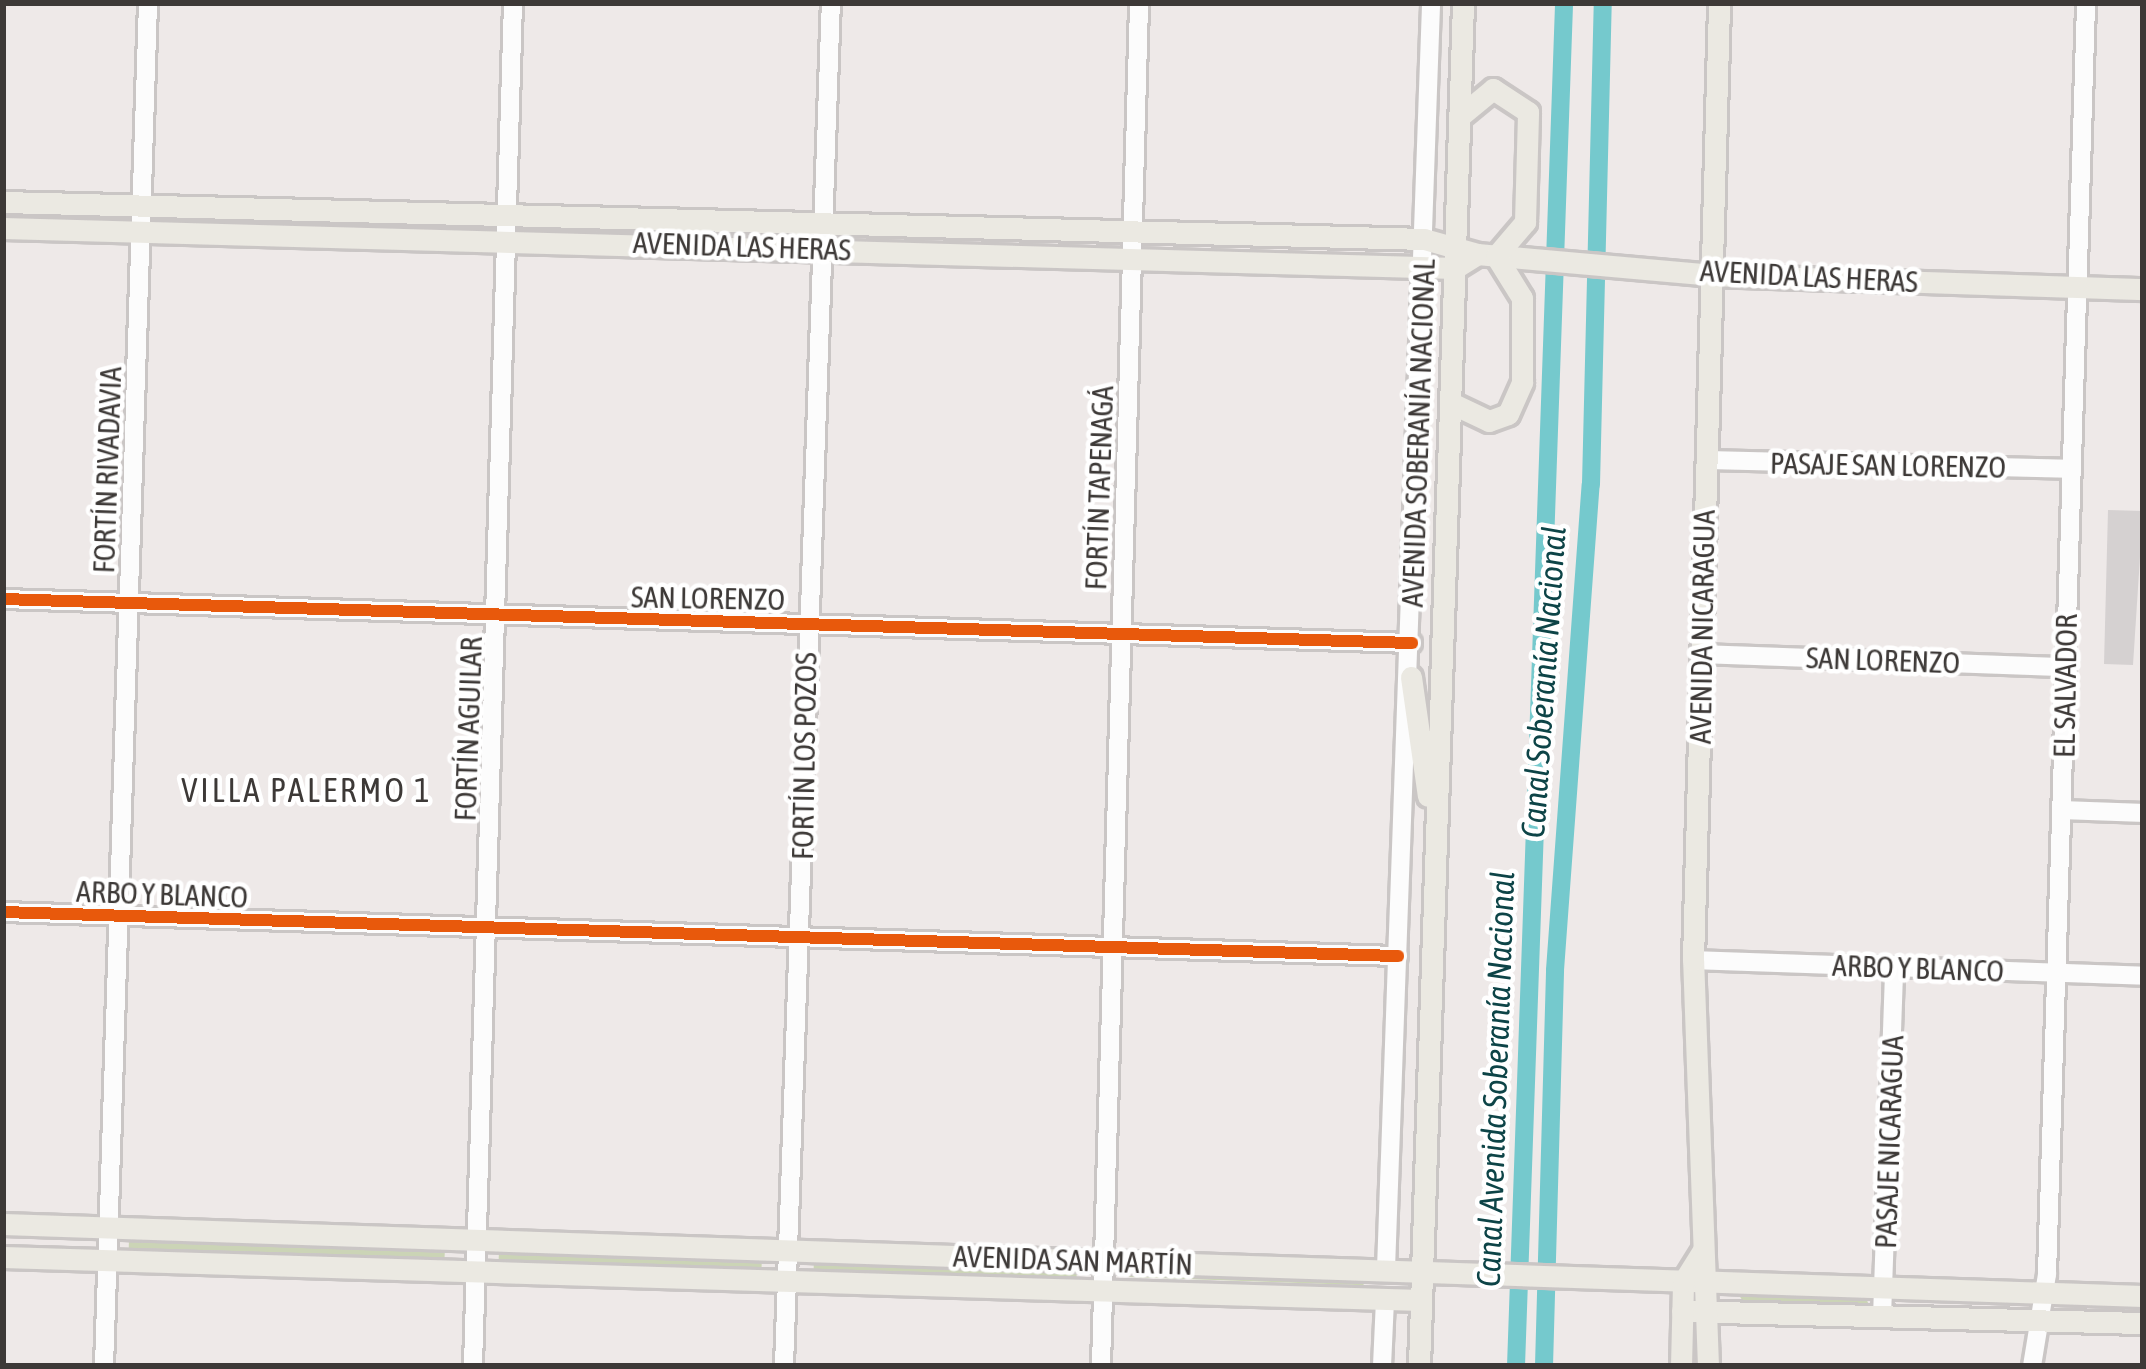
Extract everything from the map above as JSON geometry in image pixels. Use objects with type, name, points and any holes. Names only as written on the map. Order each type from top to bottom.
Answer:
[{"type":"main road","name":"AVENIDA SOBERANÍA NACIONAL","points":[[1419,1366],[1463,3]]},
{"type":"main road","name":"AVENIDA NICARAGUA","points":[[1708,1366],[1710,1282],[1702,1252],[1693,960],[1719,3]]},
{"type":"main road","points":[[1455,268],[1486,255],[1525,222],[1528,112],[1493,88],[1460,117]]},
{"type":"main road","name":"AVENIDA LAS HERAS","points":[[3,202],[508,214],[820,237]]},
{"type":"main road","name":"AVENIDA LAS HERAS","points":[[3,228],[507,240],[820,237],[1130,246],[1455,268]]},
{"type":"main road","name":"AVENIDA LAS HERAS","points":[[1130,246],[1424,239],[1456,242],[1486,255],[1634,260],[1713,275],[2143,289]]},
{"type":"main road","points":[[1450,403],[1489,421],[1518,400],[1522,298],[1486,255]]},
{"type":"main road","points":[[1411,677],[1436,856]]},
{"type":"main road","name":"AVENIDA SAN MARTÍN","points":[[3,1224],[2143,1296]]},
{"type":"main road","points":[[1681,1366],[1683,1282],[1702,1252]]},
{"type":"main road","name":"AVENIDA SAN MARTÍN","points":[[3,1257],[109,1264],[1103,1287],[1420,1300]]},
{"type":"main road","name":"AVENIDA SOBERANÍA NACIONAL","points":[[1385,1300],[1386,1269]]},
{"type":"main road","points":[[1682,1311],[2143,1323]]},
{"type":"street","name":"FORTÍN RIVADAVIA","points":[[104,1366],[148,3]]},
{"type":"street","name":"FORTÍN AGUILAR","points":[[473,1366],[513,3]]},
{"type":"street","name":"FORTÍN LOS POZOS","points":[[784,1366],[830,3]]},
{"type":"street","name":"FORTÍN TAPENAGÁ","points":[[1101,1366],[1139,3]]},
{"type":"street","name":"AVENIDA SOBERANÍA NACIONAL","points":[[1386,1269],[1411,677],[1431,3]]},
{"type":"street","name":"EL SALVADOR","points":[[2032,1366],[2035,1318],[2046,1293],[2086,3]]},
{"type":"street","name":"PASAJE SAN LORENZO","points":[[1706,460],[2069,469]]},
{"type":"street","name":"SAN LORENZO","points":[[3,599],[1412,643]]},
{"type":"street","name":"SAN LORENZO","points":[[1702,654],[2064,667]]},
{"type":"street","points":[[2063,810],[2143,813]]},
{"type":"street","name":"ARBO Y BLANCO","points":[[3,912],[800,943],[1398,956]]},
{"type":"street","name":"ARBO Y BLANCO","points":[[1693,960],[2143,976]]},
{"type":"street","name":"PASAJE NICARAGUA","points":[[1882,1317],[1894,967]]},
{"type":"street","name":"AVENIDA SOBERANÍA NACIONAL","points":[[1382,1366],[1385,1300]]},
{"type":"green space","points":[[129,1240],[445,1251],[444,1262],[129,1251]]},
{"type":"green space","points":[[499,1250],[762,1259],[761,1270],[499,1261]]},
{"type":"green space","points":[[814,1259],[1077,1268],[1076,1279],[814,1270]]},
{"type":"green space","points":[[1129,1269],[1364,1277],[1364,1285],[1129,1277]]},
{"type":"green space","points":[[1739,1295],[1865,1296],[1869,1305],[1744,1303]]},
{"type":"building","points":[[2108,510],[2143,511],[2133,665],[2104,664]]},
{"type":"waterway","name":"Canal Avenida Soberanía Nacional","points":[[1516,1366],[1564,3]]},
{"type":"waterway","name":"Canal Soberanía Nacional","points":[[1544,1366],[1555,970],[1591,484],[1603,3]]},
{"type":"cycle path","points":[[3,599],[1412,643]]},
{"type":"cycle path","points":[[3,912],[1398,956]]},
{"type":"district","name":"VILLA PALERMO 1","points":[[307,791]]}]
